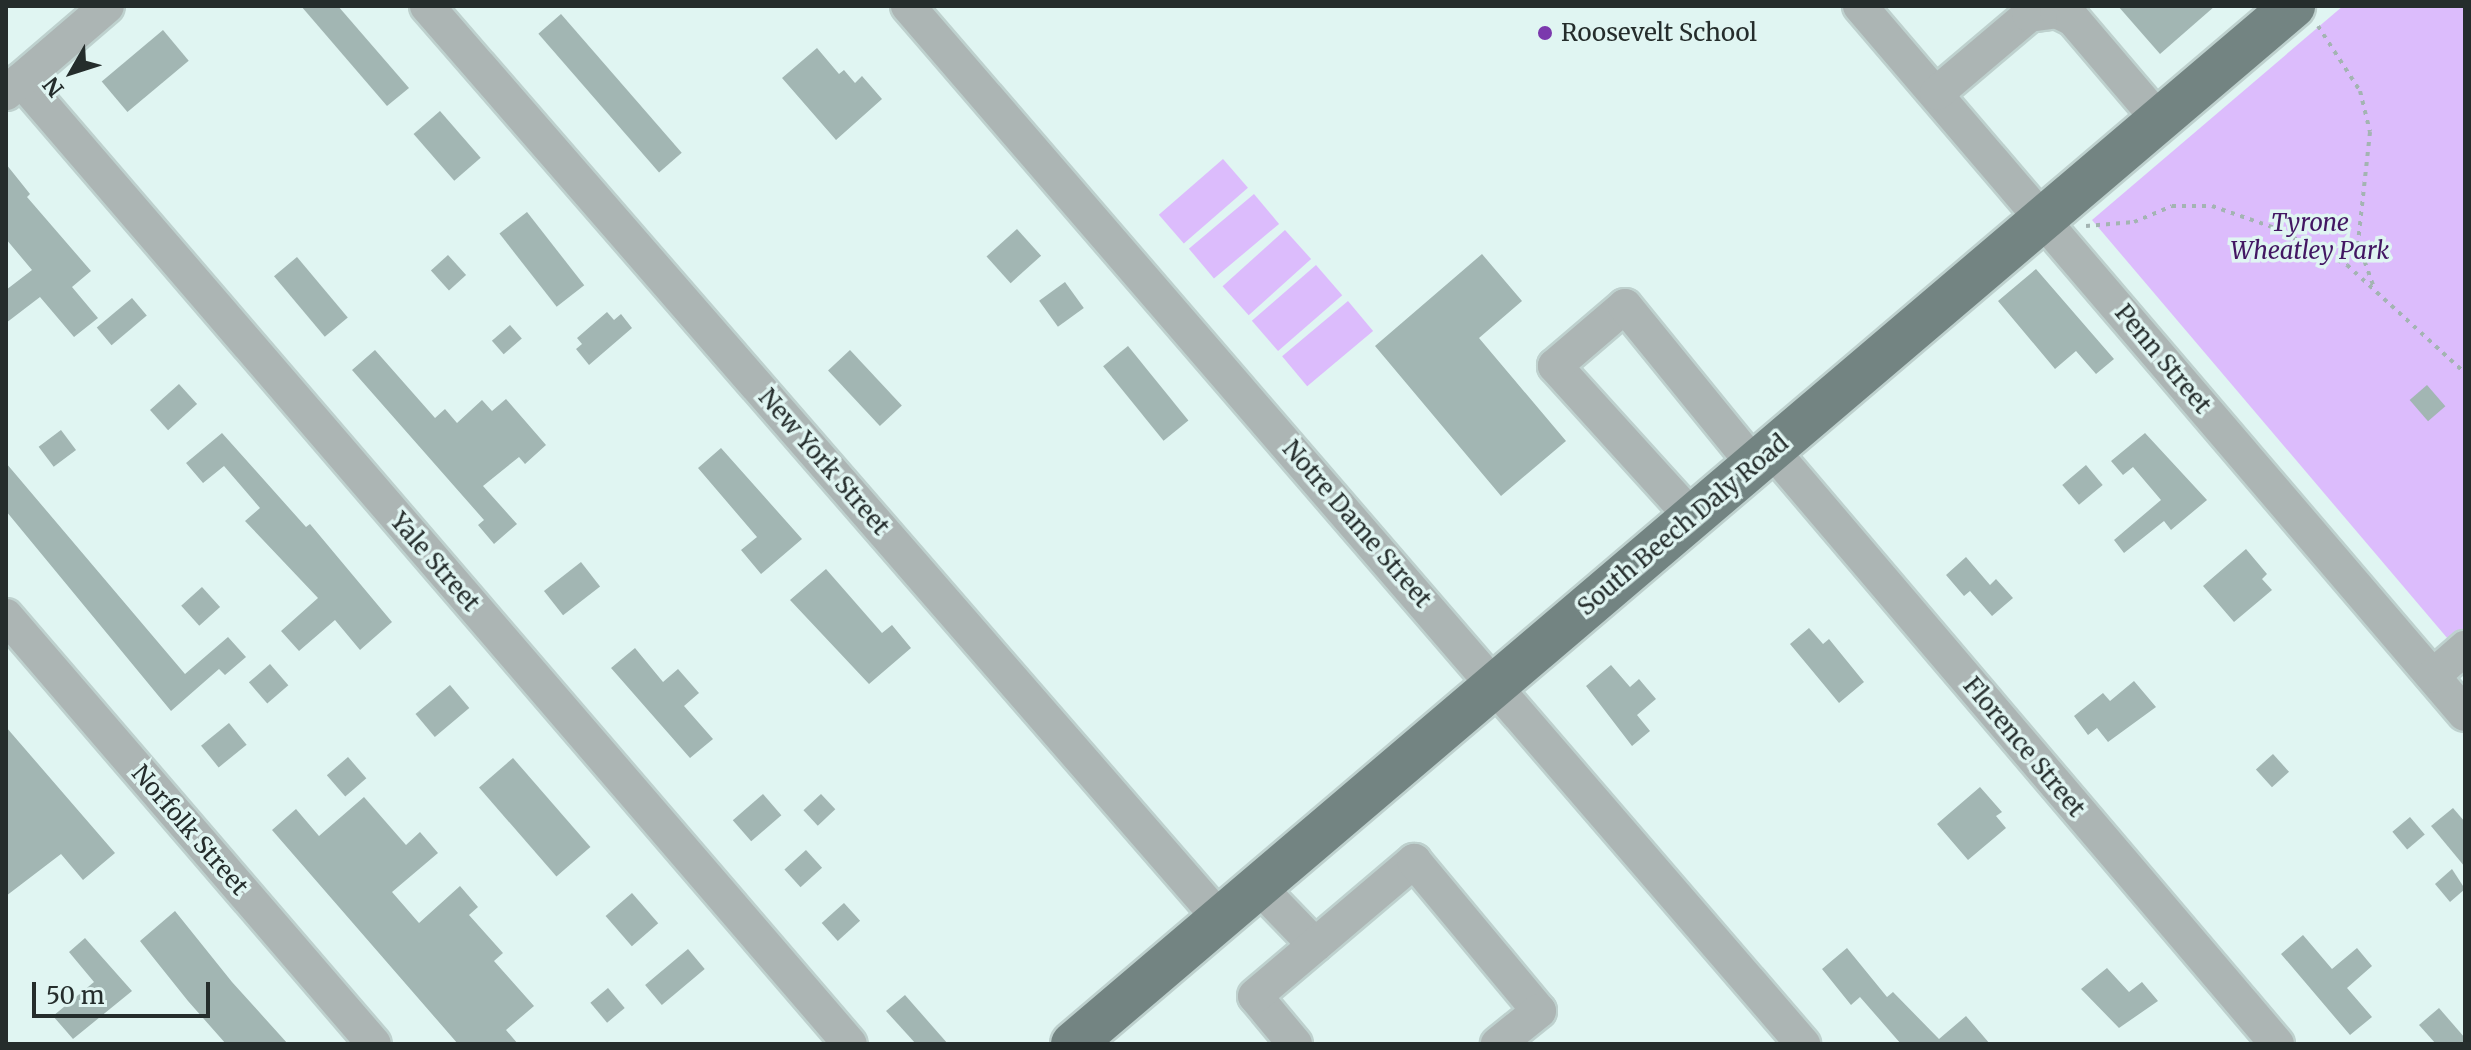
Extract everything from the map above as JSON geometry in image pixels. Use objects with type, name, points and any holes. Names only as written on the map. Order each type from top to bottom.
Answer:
[{"type":"main road","name":"South Beech Daly Road","points":[[1073,1044],[1762,457],[2061,219],[2159,120],[2304,14]]},
{"type":"street","points":[[13,86],[107,6]]},
{"type":"street","name":"New York Street","points":[[427,6],[1220,919]]},
{"type":"street","name":"Notre Dame Street","points":[[908,6],[1496,684],[1803,1044]]},
{"type":"street","name":"Penn Street","points":[[1860,6],[1937,93],[2061,219],[2465,714]]},
{"type":"street","points":[[1937,93],[2029,15],[2057,11],[2073,19],[2159,120]]},
{"type":"street","name":"Yale Street","points":[[13,86],[850,1044]]},
{"type":"street","name":"Florence Street","points":[[1692,517],[1555,366],[1625,306],[1762,457],[2277,1044]]},
{"type":"street","name":"Norfolk Street","points":[[6,616],[374,1044]]},
{"type":"street","points":[[2433,676],[2465,648]]},
{"type":"street","points":[[1295,1044],[1255,996],[1414,861],[1539,1011],[1498,1044]]},
{"type":"street","points":[[1258,886],[1315,945]]},
{"type":"path","points":[[2304,14],[2360,91],[2370,132],[2358,243],[2373,287]]},
{"type":"path","points":[[2061,219],[2087,226],[2118,224],[2172,206],[2212,206],[2275,228],[2347,265],[2373,287],[2418,335],[2465,373]]},
{"type":"green space","name":"Tyrone Wheatley Park","points":[[2343,6],[2465,6],[2465,659],[2092,220]]},
{"type":"green space","points":[[1223,159],[1248,188],[1184,243],[1159,215]]},
{"type":"green space","points":[[1254,194],[1279,224],[1214,279],[1189,249]]},
{"type":"green space","points":[[1285,230],[1311,259],[1249,315],[1223,286]]},
{"type":"green space","points":[[1316,265],[1342,295],[1278,351],[1252,321]]},
{"type":"green space","points":[[1348,301],[1373,331],[1307,386],[1282,356]]},
{"type":"building","points":[[301,6],[338,6],[409,88],[387,106]]},
{"type":"building","points":[[2118,6],[2215,6],[2160,54]]},
{"type":"building","points":[[561,14],[682,153],[659,173],[538,34]]},
{"type":"building","points":[[163,30],[189,61],[127,112],[102,81]]},
{"type":"building","points":[[817,48],[839,74],[844,70],[855,83],[862,76],[882,99],[836,140],[782,78]]},
{"type":"building","points":[[440,111],[481,158],[454,181],[414,134]]},
{"type":"building","points":[[6,164],[30,194],[27,197],[91,271],[72,287],[98,318],[74,337],[40,297],[6,323],[6,290],[32,270],[6,239]]},
{"type":"building","points":[[527,212],[584,285],[557,307],[499,234]]},
{"type":"building","points":[[1017,229],[1041,256],[1011,283],[987,256]]},
{"type":"building","points":[[1482,254],[1522,301],[1479,338],[1566,441],[1501,496],[1375,346]]},
{"type":"building","points":[[448,255],[466,275],[449,290],[431,270]]},
{"type":"building","points":[[297,257],[348,318],[325,337],[274,276]]},
{"type":"building","points":[[2036,269],[2114,359],[2096,374],[2076,351],[2055,369],[1998,301]]},
{"type":"building","points":[[1065,282],[1084,308],[1058,327],[1039,301]]},
{"type":"building","points":[[132,298],[147,316],[112,345],[97,328]]},
{"type":"building","points":[[607,312],[614,320],[621,314],[632,328],[589,365],[576,349],[582,344],[577,338]]},
{"type":"building","points":[[510,325],[522,339],[504,354],[492,341]]},
{"type":"building","points":[[1128,346],[1188,421],[1164,441],[1103,366]]},
{"type":"building","points":[[375,350],[435,418],[445,409],[457,423],[482,400],[492,411],[506,399],[546,445],[525,464],[519,457],[483,486],[517,524],[494,544],[478,525],[484,520],[352,370]]},
{"type":"building","points":[[850,350],[902,406],[880,426],[828,370]]},
{"type":"building","points":[[179,384],[197,404],[168,430],[150,410]]},
{"type":"building","points":[[2427,385],[2445,406],[2428,421],[2410,400]]},
{"type":"building","points":[[61,430],[76,450],[54,467],[39,447]]},
{"type":"building","points":[[222,433],[306,527],[310,524],[392,622],[360,650],[335,620],[299,651],[281,631],[318,598],[245,521],[260,508],[224,466],[203,483],[186,463]]},
{"type":"building","points":[[2145,433],[2207,500],[2171,530],[2164,521],[2124,553],[2114,540],[2161,500],[2133,467],[2123,475],[2111,461]]},
{"type":"building","points":[[721,448],[802,539],[761,574],[741,550],[757,537],[698,468]]},
{"type":"building","points":[[6,463],[185,674],[228,637],[246,657],[225,675],[219,669],[171,711],[6,511]]},
{"type":"building","points":[[2086,465],[2103,485],[2079,505],[2062,485]]},
{"type":"building","points":[[2246,549],[2267,574],[2262,579],[2272,590],[2234,622],[2203,586]]},
{"type":"building","points":[[1966,557],[1990,585],[1996,579],[2013,598],[1992,616],[1970,591],[1964,596],[1946,575]]},
{"type":"building","points":[[581,562],[600,586],[563,615],[544,591]]},
{"type":"building","points":[[826,569],[882,633],[892,625],[911,648],[869,684],[790,600]]},
{"type":"building","points":[[202,587],[220,607],[199,626],[181,606]]},
{"type":"building","points":[[1809,628],[1823,644],[1829,639],[1864,682],[1839,703],[1790,644]]},
{"type":"building","points":[[635,648],[663,682],[678,669],[699,693],[684,706],[713,739],[690,758],[611,668]]},
{"type":"building","points":[[270,664],[288,685],[267,704],[249,682]]},
{"type":"building","points":[[1611,665],[1630,687],[1639,679],[1656,699],[1637,715],[1650,731],[1632,746],[1586,686]]},
{"type":"building","points":[[2134,681],[2156,707],[2108,742],[2097,728],[2088,735],[2074,716],[2103,693],[2110,701]]},
{"type":"building","points":[[450,685],[469,708],[435,737],[416,714]]},
{"type":"building","points":[[229,723],[247,745],[219,767],[201,746]]},
{"type":"building","points":[[6,727],[115,853],[83,880],[61,854],[6,896]]},
{"type":"building","points":[[2273,754],[2289,772],[2272,787],[2256,769]]},
{"type":"building","points":[[348,757],[366,778],[345,797],[327,775]]},
{"type":"building","points":[[513,758],[590,847],[556,877],[479,788]]},
{"type":"building","points":[[1980,787],[2002,812],[1996,816],[2006,828],[1968,860],[1937,824]]},
{"type":"building","points":[[763,794],[781,815],[751,841],[733,820]]},
{"type":"building","points":[[821,794],[835,809],[818,826],[803,810]]},
{"type":"building","points":[[364,797],[406,845],[420,832],[438,853],[392,892],[419,923],[460,886],[478,907],[469,915],[503,953],[494,961],[534,1006],[506,1030],[518,1044],[458,1044],[272,830],[296,809],[319,836]]},
{"type":"building","points":[[2453,808],[2465,822],[2465,867],[2431,826]]},
{"type":"building","points":[[2410,817],[2425,835],[2407,849],[2392,832]]},
{"type":"building","points":[[806,850],[822,868],[801,887],[784,869]]},
{"type":"building","points":[[2452,869],[2465,889],[2450,902],[2435,884]]},
{"type":"building","points":[[632,893],[658,923],[632,946],[606,916]]},
{"type":"building","points":[[844,903],[860,921],[838,941],[822,923]]},
{"type":"building","points":[[175,911],[232,982],[288,1044],[226,1044],[188,1001],[140,941]]},
{"type":"building","points":[[2303,935],[2332,969],[2357,948],[2372,966],[2347,988],[2372,1017],[2350,1035],[2281,954]]},
{"type":"building","points":[[85,938],[132,991],[73,1039],[53,1016],[94,982],[69,952]]},
{"type":"building","points":[[1847,948],[1887,997],[1893,992],[1939,1039],[1966,1016],[1990,1044],[1901,1044],[1860,997],[1851,1005],[1822,969]]},
{"type":"building","points":[[688,949],[705,969],[662,1005],[645,985]]},
{"type":"building","points":[[2107,968],[2129,992],[2142,982],[2158,1001],[2119,1028],[2081,989]]},
{"type":"building","points":[[608,988],[625,1008],[607,1023],[590,1003]]},
{"type":"building","points":[[905,995],[948,1044],[916,1044],[886,1011]]},
{"type":"building","points":[[2439,1008],[2465,1038],[2465,1044],[2436,1044],[2419,1025]]},
{"type":"place","name":"Roosevelt School","points":[[1545,33]]}]
